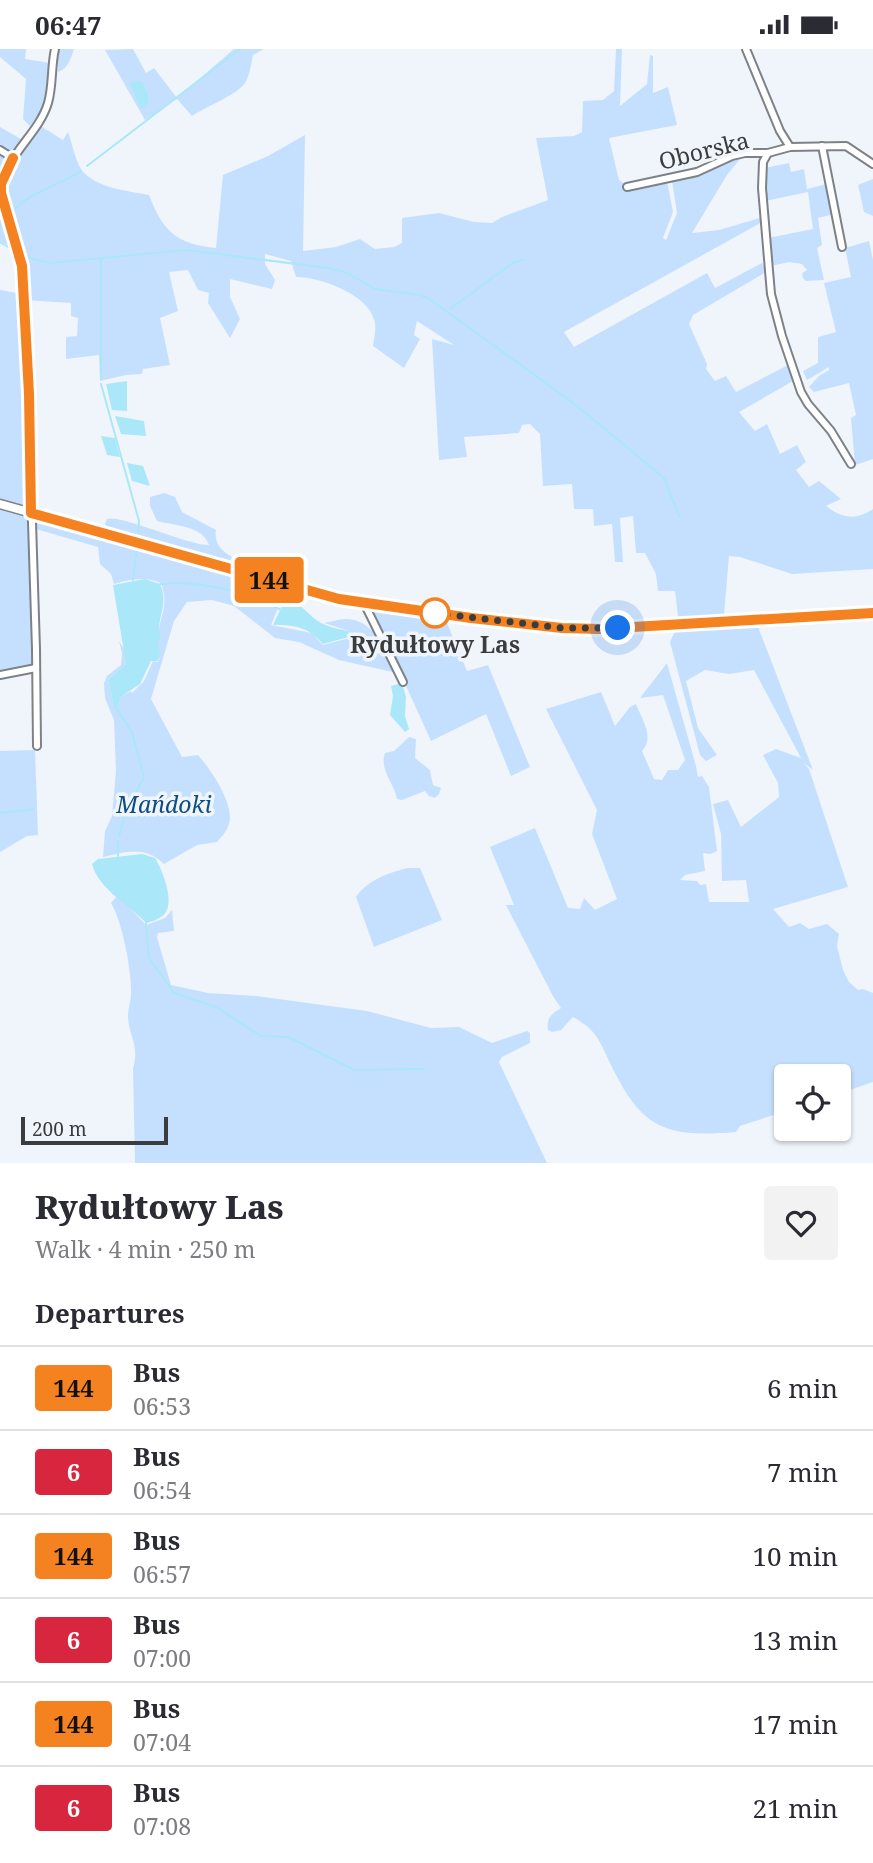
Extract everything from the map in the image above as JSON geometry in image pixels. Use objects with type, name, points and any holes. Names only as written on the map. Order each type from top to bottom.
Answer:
[{"type":"main road","points":[[0,504],[339,599],[471,618],[562,628],[599,629],[873,613]]},
{"type":"street","points":[[37,746],[29,394],[22,266],[1,193],[1,184],[13,158],[48,103],[55,49]]},
{"type":"street","points":[[746,49],[780,131],[790,147]]},
{"type":"street","points":[[822,146],[842,247]]},
{"type":"street","name":"Oborska","points":[[627,187],[705,170],[732,156],[768,153],[790,147],[846,146],[873,164]]},
{"type":"street","points":[[0,149],[13,158]]},
{"type":"street","points":[[768,153],[763,162],[762,188],[771,294],[782,336],[801,392],[831,431],[851,464]]},
{"type":"street","points":[[364,603],[403,682]]},
{"type":"street","points":[[0,675],[36,668]]},
{"type":"green space","points":[[0,49],[26,49],[25,59],[50,63],[45,105],[30,126],[23,119],[26,79],[0,57]]},
{"type":"green space","points":[[58,49],[74,49],[67,66],[58,72]]},
{"type":"green space","points":[[133,49],[146,73],[154,68],[177,98],[234,49],[264,49],[253,55],[245,83],[228,96],[192,116],[177,99],[145,120],[105,50]]},
{"type":"green space","points":[[616,49],[622,49],[620,106],[647,84],[650,55],[653,56],[653,93],[668,87],[677,125],[609,138],[619,180],[627,188],[667,181],[673,212],[663,238],[666,240],[677,213],[672,181],[708,172],[731,160],[740,159],[727,175],[692,233],[719,230],[763,217],[764,221],[564,332],[574,347],[707,273],[715,288],[762,263],[766,272],[693,315],[689,324],[707,364],[706,369],[715,381],[726,376],[736,392],[788,365],[793,381],[739,412],[755,431],[767,424],[780,454],[797,445],[806,462],[796,470],[809,487],[819,481],[841,499],[826,506],[849,516],[860,515],[873,509],[873,569],[792,574],[729,556],[724,614],[720,623],[679,625],[675,591],[658,591],[656,574],[645,553],[636,553],[633,516],[620,518],[623,562],[615,562],[612,524],[594,526],[593,509],[574,509],[572,484],[543,486],[540,434],[530,424],[522,425],[519,433],[464,437],[467,457],[439,460],[432,339],[454,345],[417,321],[414,335],[420,339],[404,368],[373,346],[375,324],[365,304],[331,284],[296,277],[291,261],[265,254],[265,264],[275,280],[272,289],[230,279],[230,297],[240,319],[230,338],[208,303],[209,293],[198,290],[188,270],[169,272],[178,311],[160,318],[170,365],[143,369],[142,374],[100,381],[99,355],[66,359],[66,337],[77,336],[78,318],[71,316],[71,303],[25,300],[22,266],[1,193],[15,157],[39,125],[63,140],[68,132],[81,169],[94,181],[112,188],[149,195],[160,218],[173,233],[191,243],[216,248],[223,175],[268,156],[305,135],[303,251],[336,247],[360,239],[375,249],[394,247],[402,243],[402,218],[439,213],[474,222],[492,223],[548,200],[536,138],[574,136],[582,132],[583,101],[603,100],[614,91]]},
{"type":"green space","points":[[0,127],[21,139],[0,174]]},
{"type":"green space","points":[[789,163],[791,172],[804,169],[807,189],[827,184],[834,214],[818,218],[822,245],[817,248],[824,280],[806,281],[802,273],[807,270],[802,264],[789,262],[771,266],[768,238],[813,229],[808,192],[765,201],[764,168]]},
{"type":"green space","points":[[873,179],[873,216],[864,212],[858,185]]},
{"type":"green space","points":[[0,203],[14,248],[0,241]]},
{"type":"green space","points":[[869,241],[873,260],[873,459],[855,465],[851,418],[856,415],[849,383],[814,392],[809,387],[829,370],[829,367],[807,380],[803,371],[818,363],[818,337],[836,332],[824,283],[851,277],[845,248]]},
{"type":"green space","points":[[0,290],[22,294],[27,508],[0,500]]},
{"type":"green space","points":[[164,493],[175,497],[182,512],[216,530],[219,546],[232,557],[227,568],[112,536],[105,524],[107,519],[126,521],[209,545],[205,538],[194,530],[157,521],[150,506],[150,497]]},
{"type":"green space","points":[[0,506],[29,514],[35,665],[0,672]]},
{"type":"green space","name":"Mańdoki","points":[[40,518],[298,594],[282,598],[271,625],[312,633],[323,645],[353,637],[355,633],[324,623],[343,619],[356,620],[365,624],[378,638],[397,673],[339,660],[299,642],[275,638],[234,606],[212,600],[187,602],[174,621],[151,699],[182,757],[198,755],[214,776],[229,809],[229,825],[217,842],[197,845],[164,864],[149,854],[135,851],[103,857],[105,831],[112,816],[116,771],[114,720],[105,698],[104,683],[107,676],[121,665],[119,641],[125,651],[126,664],[108,680],[115,711],[122,696],[131,691],[132,693],[144,681],[153,661],[158,662],[158,632],[164,606],[163,592],[161,583],[149,579],[114,584],[111,574],[100,564],[98,547],[36,529],[36,521]]},
{"type":"green space","points":[[380,609],[445,618],[467,671],[488,665],[530,767],[511,776],[486,714],[431,741],[373,613]]},
{"type":"green space","points":[[757,624],[813,770],[804,763],[809,769],[848,887],[773,909],[789,927],[800,923],[809,929],[827,924],[839,934],[837,946],[849,982],[858,990],[873,993],[873,1082],[851,1090],[851,1064],[774,1064],[774,1115],[740,1126],[736,1132],[690,1133],[657,1124],[632,1101],[596,1035],[586,1026],[573,1017],[561,1030],[548,1030],[549,1019],[561,1008],[506,905],[514,905],[490,847],[535,828],[568,908],[580,909],[584,898],[595,910],[617,899],[592,834],[597,810],[546,709],[601,692],[615,726],[630,707],[636,704],[647,734],[646,746],[642,751],[654,779],[662,780],[668,770],[678,770],[685,760],[663,695],[640,698],[667,663],[698,777],[702,776],[709,787],[717,851],[703,853],[705,871],[685,875],[680,880],[706,884],[709,902],[749,902],[746,880],[722,881],[721,834],[713,804],[728,800],[741,827],[779,797],[778,783],[763,755],[776,749],[801,758],[754,670],[729,674],[705,670],[686,681],[698,728],[717,755],[706,761],[700,755],[670,642],[676,629]]},
{"type":"green space","points":[[409,737],[416,739],[415,758],[430,770],[433,785],[441,788],[435,798],[425,791],[402,800],[397,799],[385,770],[385,753],[394,751]]},
{"type":"green space","points":[[35,750],[38,835],[27,836],[0,852],[0,751]]},
{"type":"green space","points":[[408,868],[420,868],[442,920],[374,947],[356,897],[366,886],[379,878]]},
{"type":"green space","points":[[118,895],[146,925],[165,918],[172,910],[174,931],[158,933],[157,937],[171,985],[208,993],[256,996],[367,1011],[431,1028],[459,1027],[492,1043],[527,1031],[530,1033],[530,1043],[502,1057],[499,1062],[547,1163],[135,1163],[135,1052],[128,1012],[130,973],[122,934],[111,903]]},
{"type":"shaded area","points":[[133,81],[142,82],[146,88],[148,99],[145,108],[140,107],[130,84]]},
{"type":"shaded area","points":[[127,381],[127,411],[112,410],[106,384]]},
{"type":"shaded area","points":[[115,416],[144,421],[146,436],[121,434]]},
{"type":"shaded area","points":[[101,436],[115,438],[120,457],[107,455]]},
{"type":"shaded area","points":[[127,463],[143,466],[150,486],[132,481]]},
{"type":"shaded area","points":[[145,579],[160,584],[163,592],[159,625],[161,637],[158,641],[160,653],[158,661],[151,661],[140,684],[122,696],[115,712],[108,680],[126,664],[113,585]]},
{"type":"shaded area","points":[[290,598],[321,623],[354,632],[352,636],[323,644],[301,628],[273,625],[285,600]]},
{"type":"shaded area","points":[[402,683],[409,729],[405,732],[390,715],[393,696],[391,686]]},
{"type":"shaded area","points":[[142,854],[155,858],[164,876],[169,900],[164,914],[146,923],[101,882],[92,864],[98,859]]},
{"type":"waterway","points":[[87,166],[240,49]]},
{"type":"waterway","points":[[10,217],[15,209],[31,196],[81,171]]},
{"type":"waterway","points":[[0,242],[12,249]]},
{"type":"waterway","points":[[19,246],[21,252],[33,259],[51,263],[186,250],[328,268],[345,272],[375,289],[428,298],[576,405],[664,478],[679,516]]},
{"type":"waterway","points":[[101,258],[101,378]]},
{"type":"waterway","points":[[450,309],[514,262],[524,260]]},
{"type":"waterway","points":[[101,384],[139,521],[138,537]]},
{"type":"waterway","points":[[133,580],[137,547]]},
{"type":"waterway","points":[[160,584],[222,588],[253,597],[281,610]]},
{"type":"waterway","points":[[117,709],[132,733],[144,777],[126,811],[119,836]]},
{"type":"waterway","points":[[0,813],[34,809]]},
{"type":"waterway","points":[[118,842],[118,856]]},
{"type":"waterway","points":[[146,923],[149,958],[174,993],[216,1007],[261,1036],[288,1037],[354,1070],[423,1069]]},
{"type":"bus line","name":"144","points":[[13,158],[1,184],[1,193],[2,205],[22,266],[29,394],[31,513],[339,599],[471,618],[562,628],[599,629],[873,613]]},
{"type":"place","name":"Rydułtowy Las","points":[[435,613]]},
{"type":"route","points":[[435,613],[562,628],[618,628]]}]
